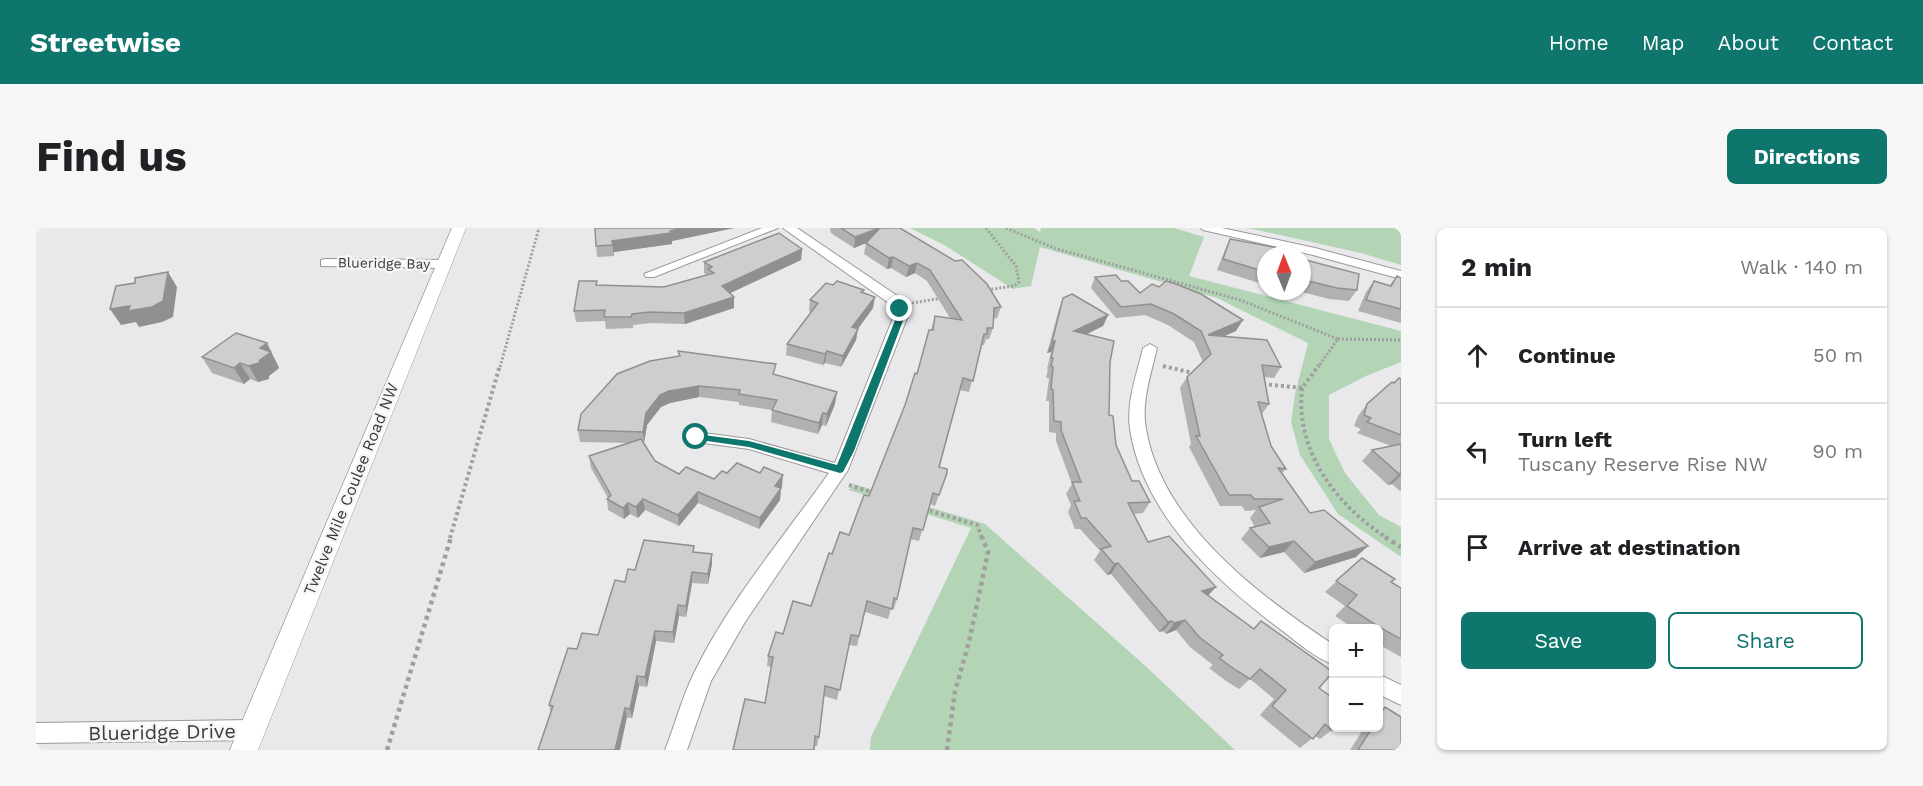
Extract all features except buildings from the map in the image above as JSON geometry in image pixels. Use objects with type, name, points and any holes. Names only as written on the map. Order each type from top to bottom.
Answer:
[{"type":"street","name":"Twelve Mile Coulee Road NW","points":[[244,750],[459,228]]},
{"type":"street","points":[[650,274],[772,228]]},
{"type":"street","points":[[676,750],[702,678],[718,650],[738,616],[836,475],[849,451],[900,318],[901,312],[891,298],[789,228]]},
{"type":"street","points":[[1207,228],[1315,252],[1401,275]]},
{"type":"street","name":"Blueridge Bay","points":[[325,263],[444,264]]},
{"type":"street","points":[[1148,356],[1137,408],[1138,429],[1147,462],[1168,503],[1196,541],[1251,596],[1329,652]]},
{"type":"street","points":[[696,437],[749,444],[836,475]]},
{"type":"street","points":[[1383,686],[1401,695]]},
{"type":"street","name":"Blueridge Drive","points":[[36,733],[253,730]]},
{"type":"path","points":[[387,750],[474,459],[538,228]]},
{"type":"path","points":[[982,291],[1014,286],[1019,282],[1020,274],[1018,267],[990,237],[986,228]]},
{"type":"path","points":[[1006,228],[1044,244],[1185,282],[1248,302],[1306,323],[1338,339],[1401,340]]},
{"type":"path","points":[[898,306],[950,296]]},
{"type":"path","points":[[1338,339],[1302,388],[1300,416],[1314,461],[1337,497],[1383,537],[1401,547]]},
{"type":"path","points":[[1148,356],[1202,375]]},
{"type":"path","points":[[1257,383],[1302,388]]},
{"type":"path","points":[[836,475],[876,494]]},
{"type":"path","points":[[921,508],[977,525],[988,552],[969,642],[955,691],[947,750]]},
{"type":"green space","points":[[910,228],[1034,228],[1040,232],[1041,228],[1174,228],[1204,237],[1189,276],[1257,294],[1257,300],[1282,300],[1401,331],[1401,362],[1366,376],[1329,395],[1329,439],[1345,473],[1379,515],[1401,527],[1401,557],[1338,514],[1300,455],[1291,422],[1295,394],[1308,343],[1217,298],[1040,247],[1031,286],[1013,289],[946,246]]},
{"type":"green space","points":[[1248,228],[1401,228],[1401,265],[1361,253]]},
{"type":"green space","points":[[854,484],[985,524],[1141,662],[1235,750],[870,750],[871,737],[971,528],[849,490]]},
{"type":"route","points":[[696,437],[749,444],[840,470],[900,318],[900,309]]}]
